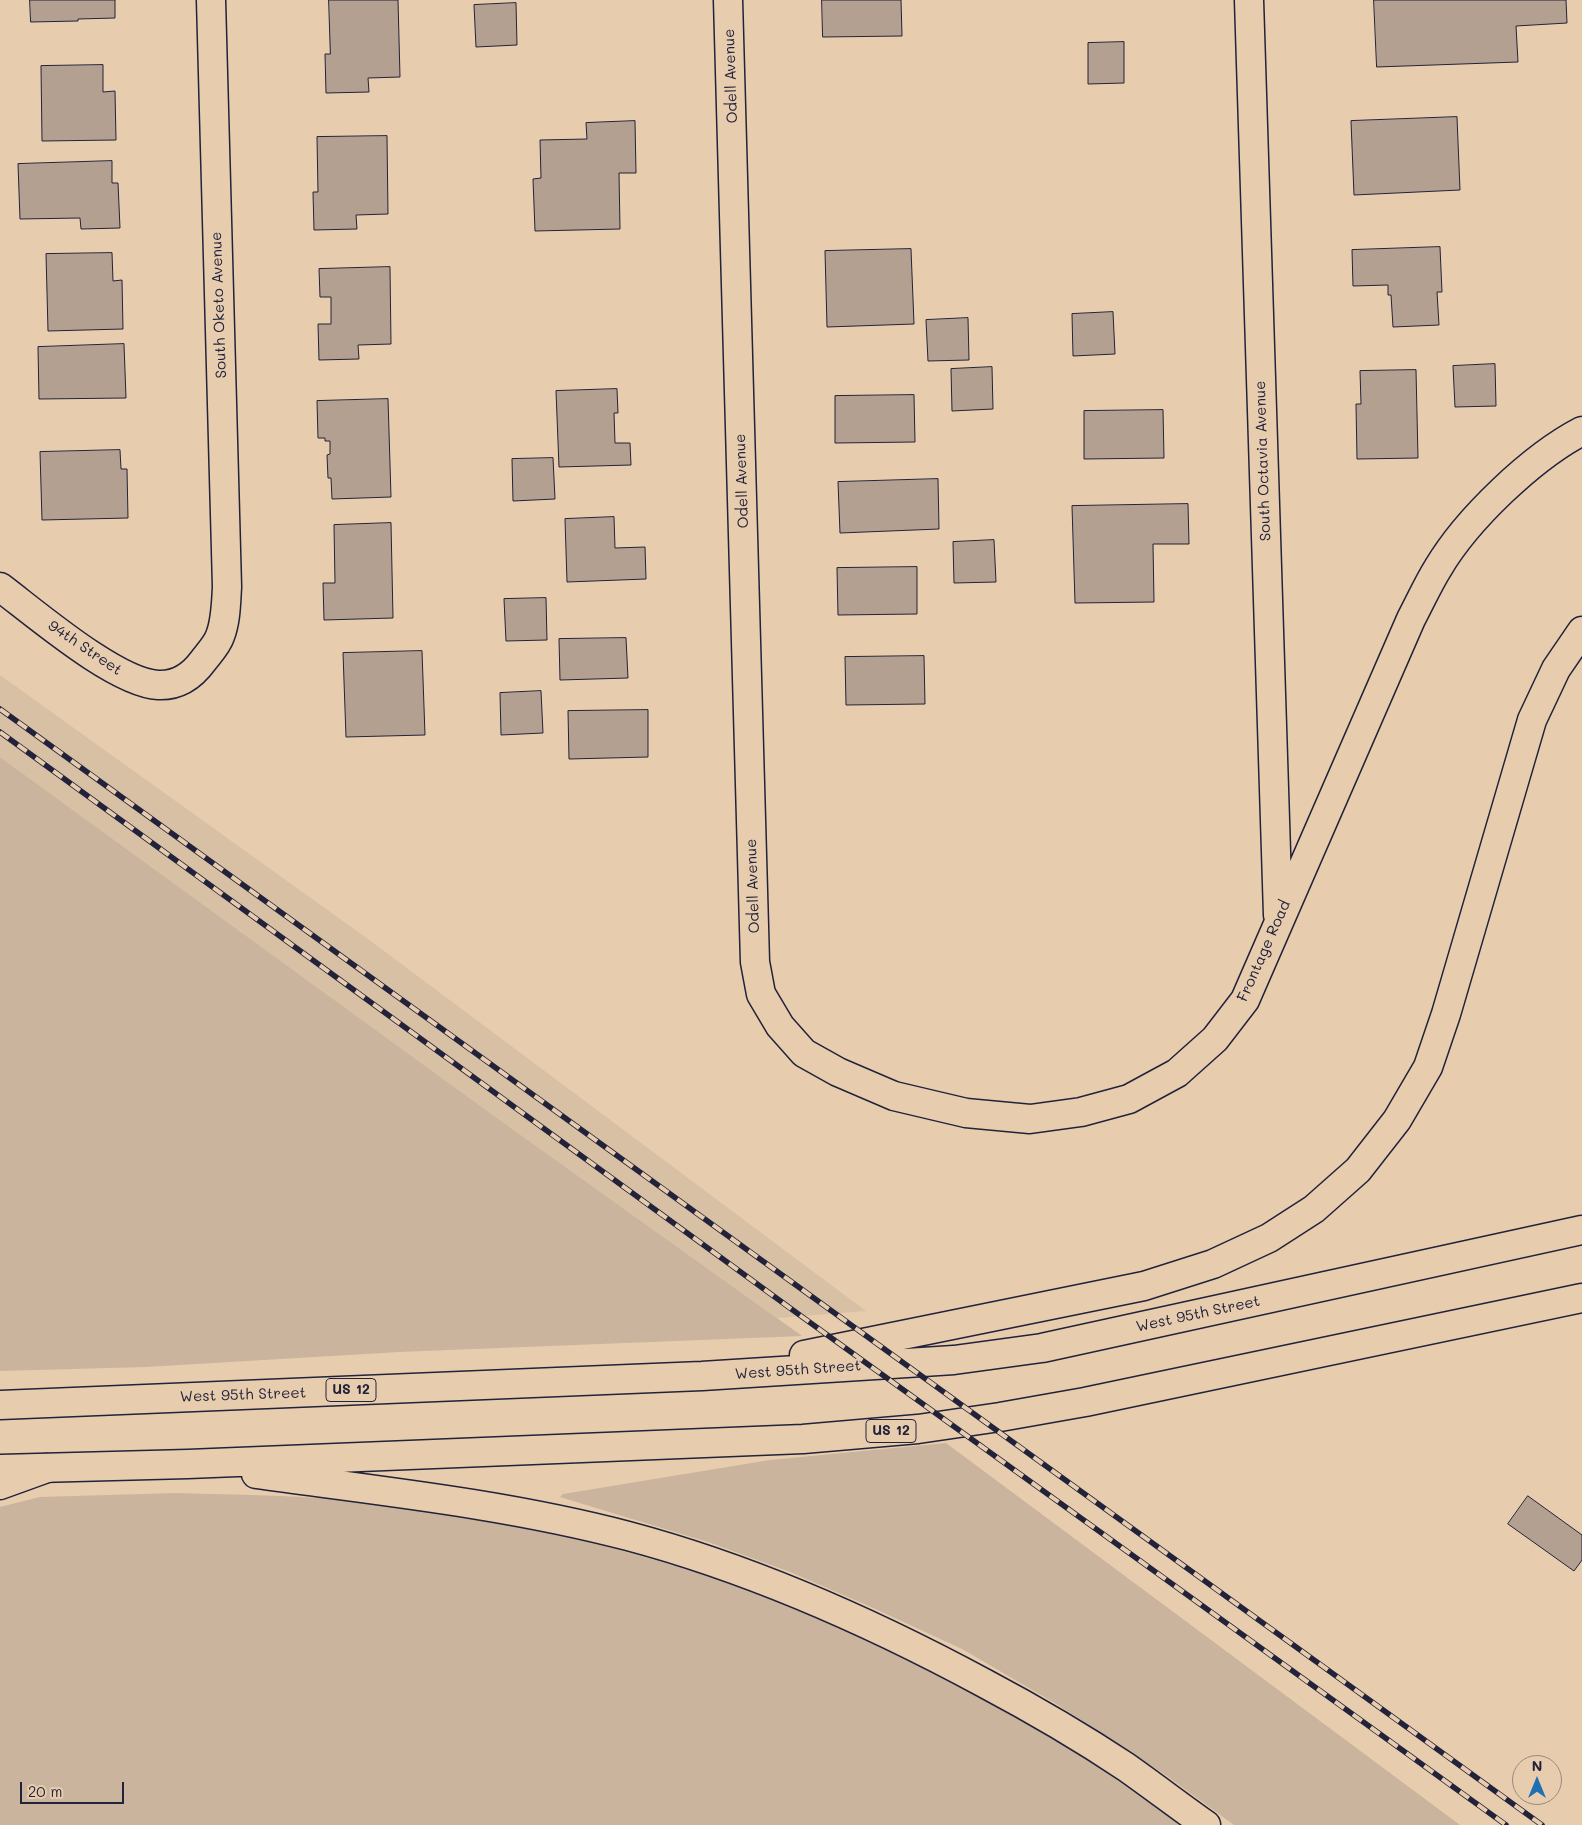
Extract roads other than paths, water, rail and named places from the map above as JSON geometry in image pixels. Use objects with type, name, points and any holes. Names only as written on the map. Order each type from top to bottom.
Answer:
[{"type":"main road","name":"South Oketo Avenue","points":[[211,0],[228,587],[226,610]]},
{"type":"main road","name":"Odell Avenue","points":[[728,0],[755,962]]},
{"type":"main road","name":"South Octavia Avenue","points":[[1249,0],[1278,922]]},
{"type":"main road","name":"Frontage Road","points":[[755,962],[761,994],[780,1026],[804,1053],[838,1072],[894,1096],[966,1113],[1030,1118],[1082,1112],[1129,1099],[1177,1073],[1215,1039],[1245,1000],[1411,619],[1439,567],[1473,521],[1519,476],[1566,439],[1582,431]]},
{"type":"main road","name":"94th Street","points":[[0,587],[79,647],[115,670],[140,682],[159,685],[178,682],[195,672],[220,637],[226,610]]},
{"type":"main road","points":[[702,1376],[1144,1286],[1213,1264],[1269,1238],[1314,1209],[1358,1170],[1397,1120],[1428,1067],[1446,1014],[1532,720],[1556,669],[1582,631]]},
{"type":"main road","name":"West 95th Street","points":[[0,1405],[702,1376],[954,1360],[1042,1348],[1582,1230]]},
{"type":"main road","name":"US 12","points":[[0,1469],[188,1464],[793,1439],[918,1429],[1085,1402],[1582,1298]]},
{"type":"main road","points":[[188,1464],[519,1511],[628,1536],[734,1569],[825,1604],[933,1656],[1039,1713],[1126,1767],[1206,1825]]},
{"type":"main road","points":[[0,1485],[47,1468]]},
{"type":"railway","points":[[0,709],[1542,1825]]},
{"type":"railway","points":[[0,732],[801,1316],[1506,1825]]}]
